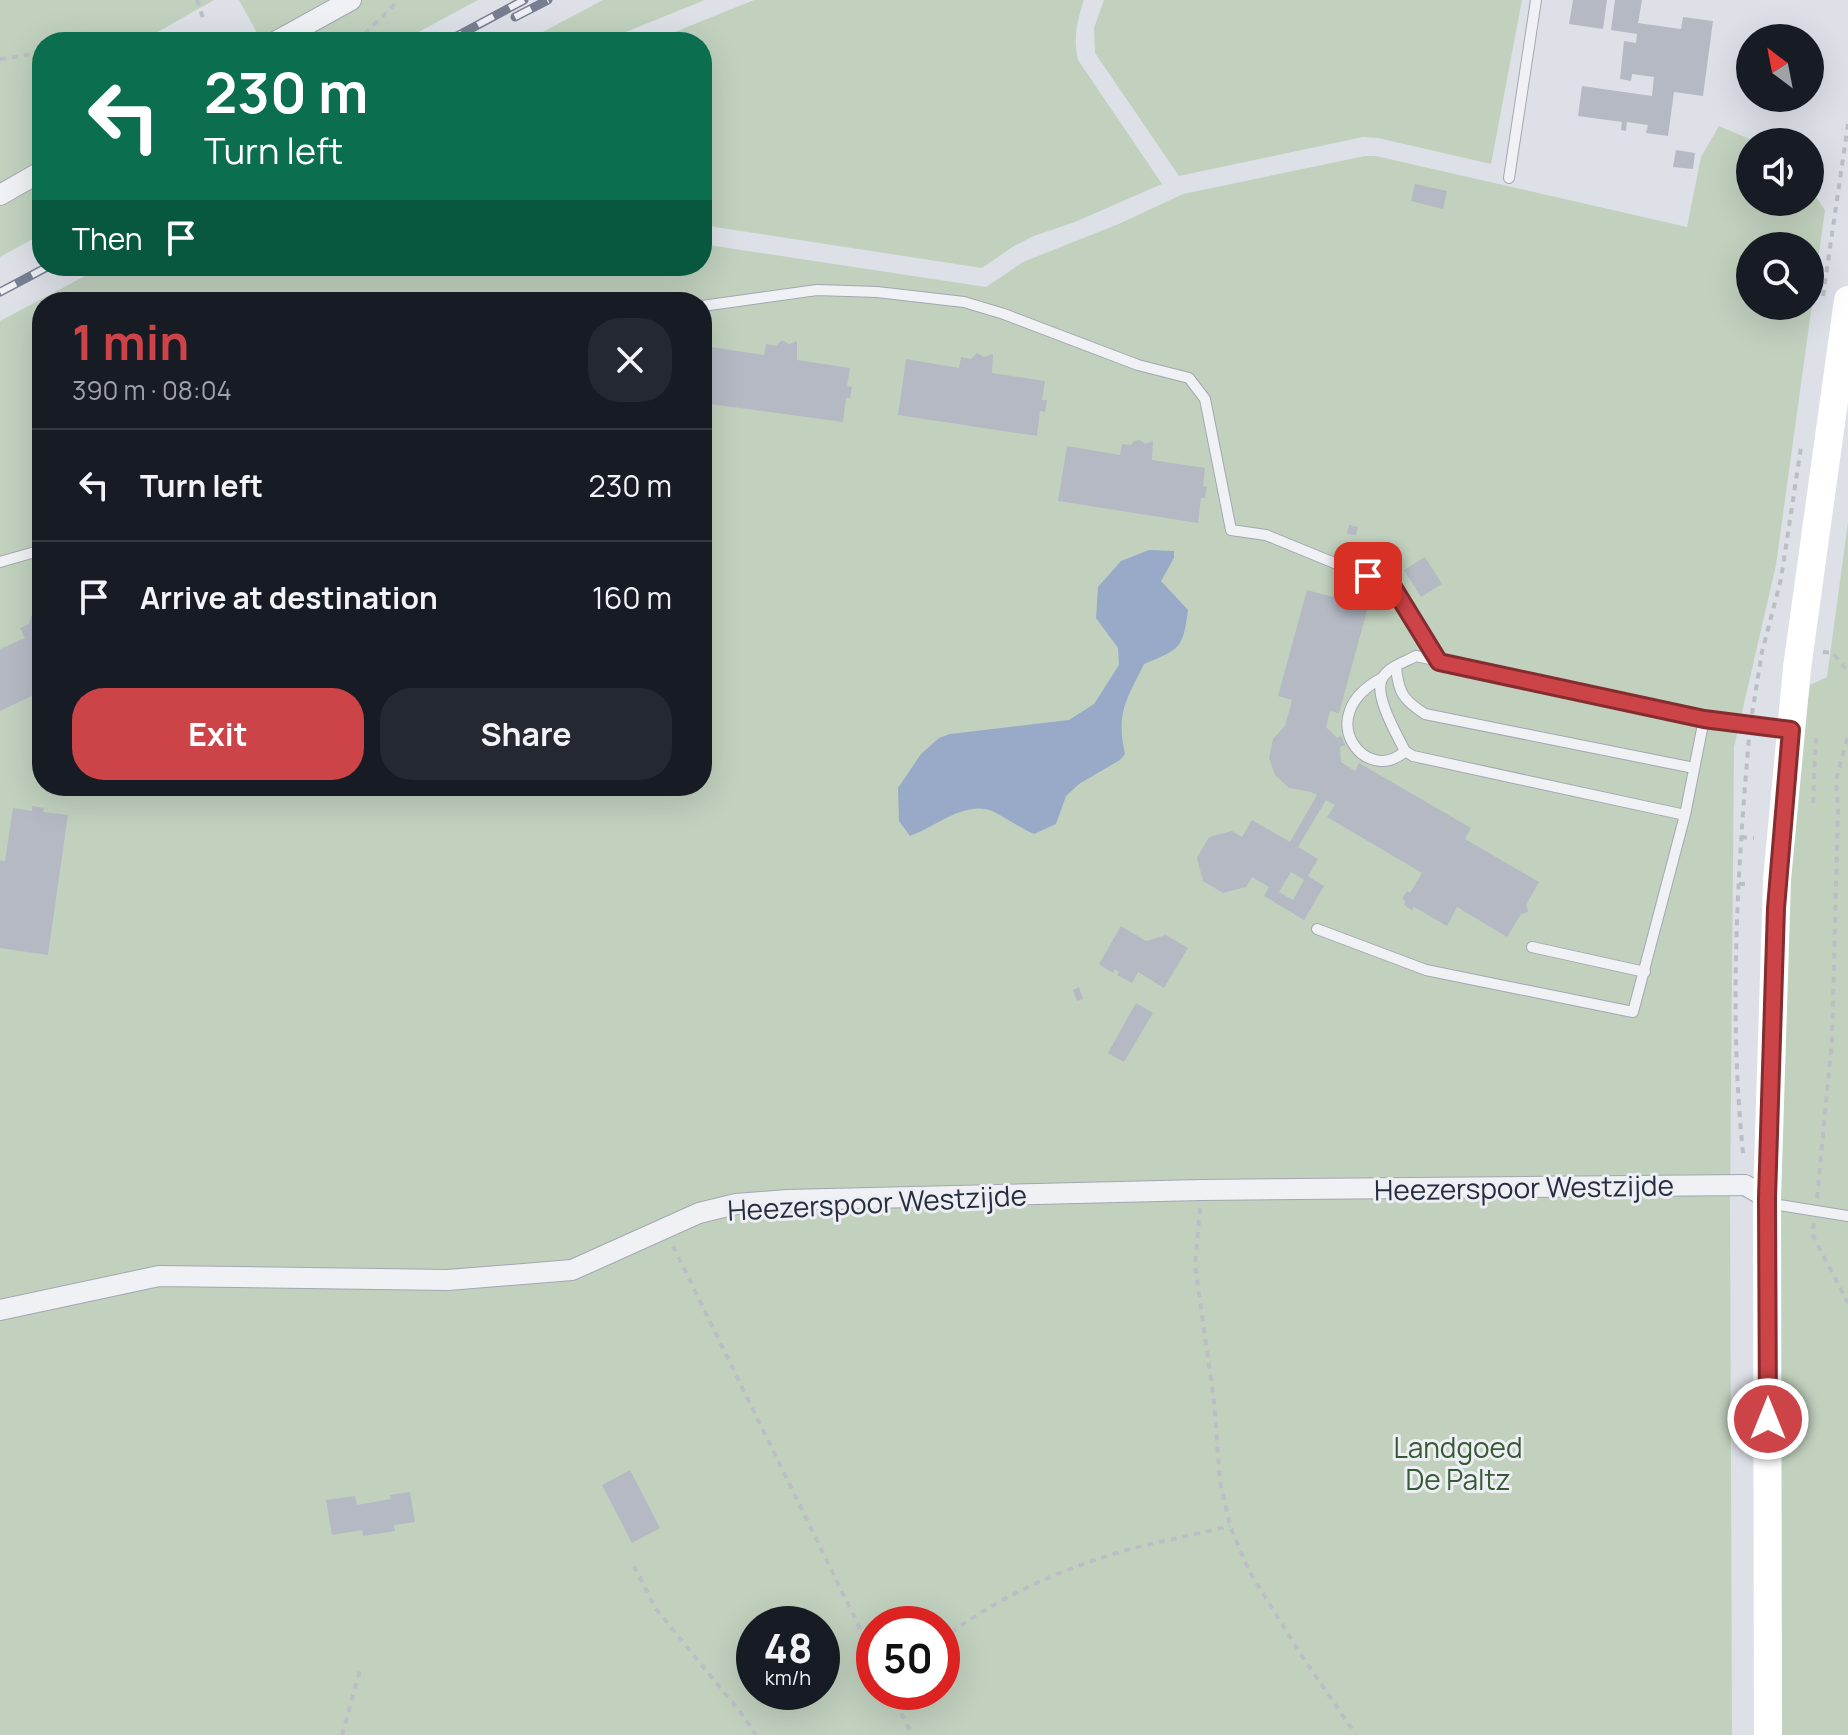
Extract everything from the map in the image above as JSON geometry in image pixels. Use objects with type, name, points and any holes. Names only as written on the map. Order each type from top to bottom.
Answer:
[{"type":"main road","points":[[1768,1735],[1756,1191],[1777,880],[1797,668],[1839,436],[1848,300]]},
{"type":"street","points":[[293,32],[351,0]]},
{"type":"street","points":[[0,195],[32,177]]},
{"type":"street","name":"Heezerspoor Westzijde","points":[[0,1310],[159,1276],[448,1280],[572,1270],[699,1213],[736,1204],[787,1200],[1201,1190],[1756,1191]]},
{"type":"lane","points":[[1509,178],[1536,0]]},
{"type":"lane","points":[[712,305],[817,290],[877,292],[964,302],[1138,365],[1189,378],[1205,399],[1231,530],[1266,535],[1393,587],[1439,662]]},
{"type":"lane","points":[[0,562],[32,553]]},
{"type":"lane","points":[[1405,751],[1396,760],[1379,762],[1370,759],[1356,747],[1348,732],[1346,719],[1362,692],[1396,666],[1416,656],[1704,719],[1791,730]]},
{"type":"lane","points":[[1396,666],[1397,688],[1411,705],[1425,714],[1694,768]]},
{"type":"lane","points":[[1382,678],[1382,700],[1405,751],[1413,756],[1685,815]]},
{"type":"lane","points":[[1317,929],[1426,970],[1633,1012],[1685,815],[1704,719]]},
{"type":"lane","points":[[1532,947],[1645,972]]},
{"type":"lane","points":[[1756,1191],[1779,1205],[1848,1216]]},
{"type":"path","points":[[197,0],[204,21]]},
{"type":"path","points":[[366,32],[399,0]]},
{"type":"path","points":[[0,59],[32,54]]},
{"type":"path","points":[[1824,289],[1848,124]]},
{"type":"path","points":[[1756,1191],[1736,1048],[1741,837],[1760,665],[1781,579],[1802,444]]},
{"type":"path","points":[[1823,652],[1833,653],[1848,672]]},
{"type":"path","points":[[1848,735],[1836,780],[1838,809],[1832,1040],[1812,1234],[1848,1303]]},
{"type":"path","points":[[1741,837],[1754,838]]},
{"type":"path","points":[[1739,884],[1750,884]]},
{"type":"path","points":[[1201,1190],[1195,1265],[1214,1401],[1220,1482],[1230,1526],[1249,1571],[1356,1735]]},
{"type":"path","points":[[665,1230],[856,1620]]},
{"type":"path","points":[[960,1625],[1051,1578],[1135,1548],[1230,1526]]},
{"type":"path","points":[[634,1566],[656,1609],[756,1735]]},
{"type":"path","points":[[342,1735],[361,1667]]},
{"type":"path","points":[[900,1710],[912,1735]]},
{"type":"green space","points":[[0,0],[214,0],[158,32],[32,32],[32,239],[0,257]]},
{"type":"green space","points":[[239,0],[478,0],[419,32],[257,32]]},
{"type":"green space","points":[[603,0],[705,0],[626,32],[543,32]]},
{"type":"green space","points":[[754,0],[1084,0],[1076,30],[1078,60],[1162,184],[1075,222],[1034,236],[982,268],[712,227],[712,32],[675,32]]},
{"type":"green space","points":[[1104,0],[1522,0],[1491,164],[1363,137],[1179,176],[1095,53],[1094,28]]},
{"type":"green space","name":"Landgoed De Paltz","points":[[1719,126],[1736,133],[1736,216],[1824,216],[1825,210],[1822,232],[1736,232],[1736,320],[1810,320],[1776,565],[1734,747],[1730,1208],[1732,1735],[0,1735],[0,321],[32,304],[32,796],[712,796],[712,292],[55,292],[85,276],[712,276],[712,246],[986,287],[1023,262],[1121,223],[1183,194],[1376,156],[1687,227],[1701,157]]},
{"type":"green space","points":[[1848,522],[1848,1735],[1777,1735],[1779,905],[1810,685],[1827,677]]},
{"type":"water","points":[[1149,550],[1174,551],[1174,558],[1161,581],[1188,610],[1178,646],[1144,664],[1132,688],[1122,717],[1125,754],[1120,760],[1079,784],[1066,796],[1056,824],[1034,834],[994,812],[973,809],[910,836],[899,821],[898,788],[921,754],[939,738],[950,734],[1069,720],[1094,704],[1119,665],[1118,648],[1096,618],[1098,587],[1121,561]]},
{"type":"building","points":[[1573,0],[1607,0],[1603,29],[1569,24]]},
{"type":"building","points":[[1615,0],[1642,0],[1638,23],[1681,29],[1683,17],[1713,21],[1703,96],[1674,92],[1668,136],[1646,133],[1648,125],[1627,122],[1626,131],[1621,130],[1622,122],[1578,116],[1582,86],[1652,96],[1654,77],[1632,74],[1631,81],[1620,79],[1624,41],[1636,43],[1637,34],[1611,30]]},
{"type":"building","points":[[1676,150],[1695,153],[1693,169],[1673,167]]},
{"type":"building","points":[[1415,184],[1447,191],[1443,209],[1411,201]]},
{"type":"building","points":[[782,340],[789,344],[797,341],[797,360],[850,368],[847,386],[852,387],[850,398],[846,398],[843,422],[712,404],[712,347],[764,355],[766,344],[776,346]]},
{"type":"building","points":[[977,353],[984,357],[993,354],[992,373],[1045,381],[1042,400],[1047,400],[1045,412],[1040,411],[1037,436],[898,415],[906,359],[959,368],[961,357],[971,359]]},
{"type":"building","points":[[1140,440],[1145,444],[1153,441],[1152,460],[1205,468],[1203,486],[1207,487],[1205,498],[1201,498],[1198,523],[1058,501],[1067,446],[1120,455],[1122,444],[1131,445]]},
{"type":"building","points":[[1349,525],[1358,527],[1356,535],[1347,534]]},
{"type":"building","points":[[1425,557],[1442,584],[1421,597],[1404,570]]},
{"type":"building","points":[[1307,590],[1333,597],[1335,591],[1340,590],[1344,593],[1343,600],[1368,607],[1339,713],[1330,711],[1326,727],[1337,738],[1341,736],[1345,745],[1340,747],[1341,762],[1355,771],[1359,763],[1471,828],[1465,839],[1539,882],[1526,905],[1528,912],[1521,914],[1507,937],[1457,907],[1447,926],[1414,907],[1412,910],[1404,905],[1406,901],[1402,899],[1407,891],[1410,893],[1422,873],[1327,817],[1335,805],[1326,800],[1298,847],[1318,859],[1308,876],[1324,886],[1304,920],[1264,896],[1269,887],[1252,877],[1246,887],[1223,893],[1203,881],[1197,858],[1209,837],[1232,831],[1242,837],[1252,820],[1290,842],[1317,795],[1289,788],[1275,775],[1269,758],[1273,739],[1285,726],[1292,700],[1278,696]],"holes":[[[1291,872],[1304,880],[1293,900],[1279,892]]]},
{"type":"building","points":[[31,616],[32,696],[0,711],[0,649],[25,638],[20,628],[29,624]]},
{"type":"building","points":[[32,806],[44,808],[43,812],[68,815],[48,955],[0,948],[0,860],[5,861],[13,808],[32,811]]},
{"type":"building","points":[[1121,926],[1146,941],[1166,935],[1188,948],[1164,988],[1138,972],[1132,983],[1117,975],[1119,972],[1115,969],[1113,973],[1099,964]]},
{"type":"building","points":[[1079,987],[1083,999],[1077,1001],[1073,990]]},
{"type":"building","points":[[1136,1003],[1153,1013],[1124,1062],[1108,1053]]},
{"type":"building","points":[[630,1470],[660,1528],[632,1543],[602,1485]]},
{"type":"building","points":[[410,1492],[415,1522],[394,1525],[395,1531],[363,1536],[362,1530],[332,1535],[326,1500],[355,1496],[357,1505]]},
{"type":"railway","points":[[465,32],[524,0]]},
{"type":"railway","points":[[515,17],[548,0]]},
{"type":"railway","points":[[0,292],[32,275]]},
{"type":"route","points":[[1368,576],[1393,587],[1439,662],[1704,719],[1791,730],[1776,908],[1767,1198],[1768,1419]]}]
